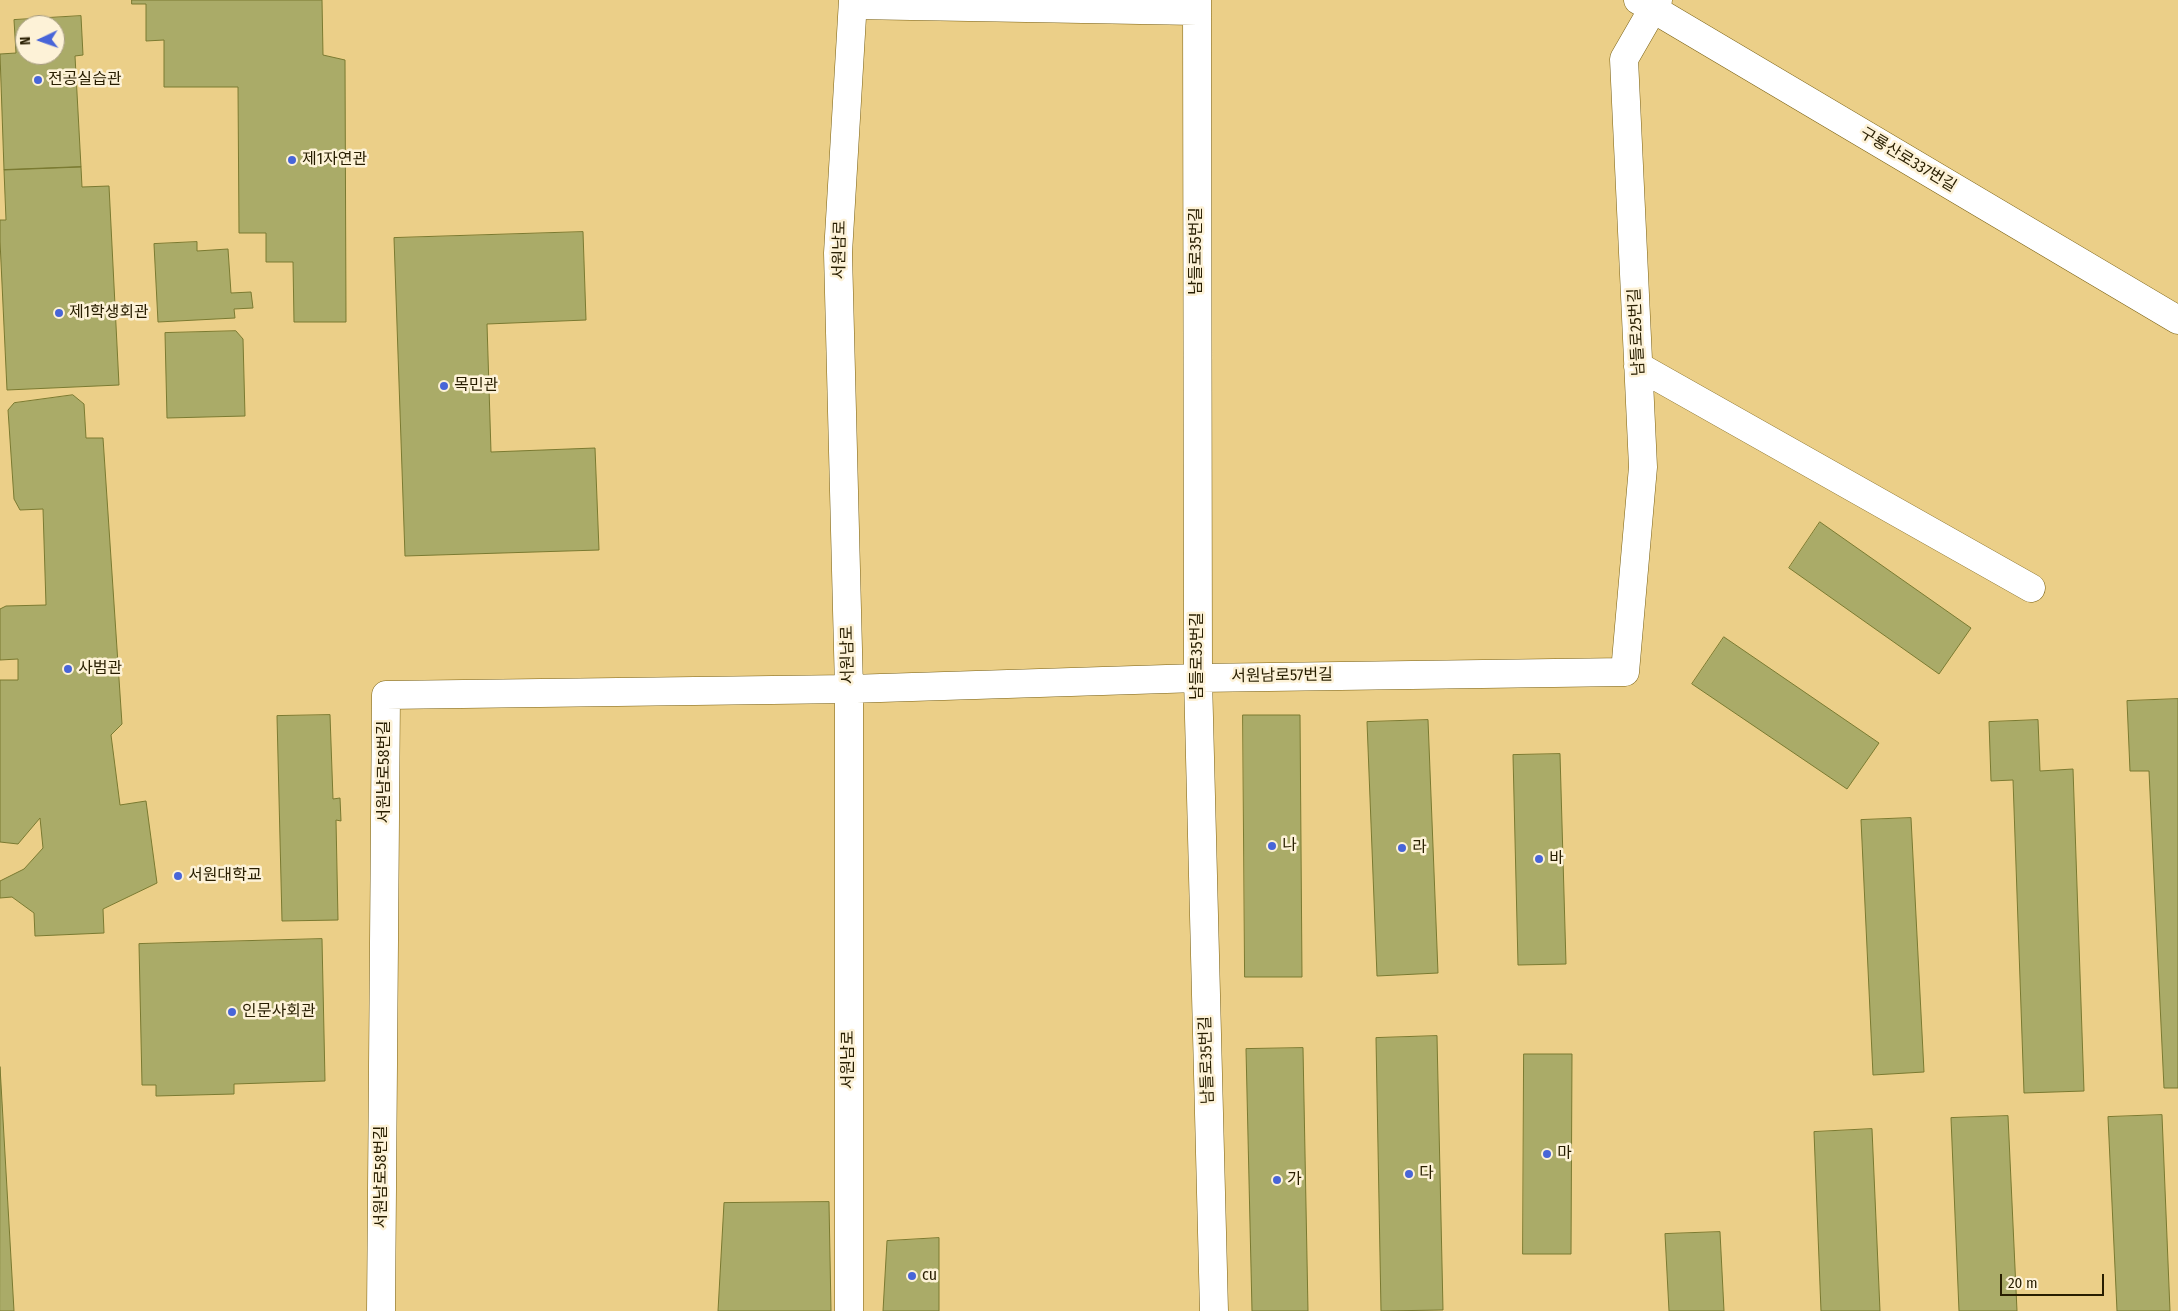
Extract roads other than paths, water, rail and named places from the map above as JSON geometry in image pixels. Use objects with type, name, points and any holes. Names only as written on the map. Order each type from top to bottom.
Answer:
[{"type":"street","points":[[853,2],[1197,6]]},
{"type":"street","name":"서원남로","points":[[849,1311],[848,689],[838,253],[853,2]]},
{"type":"street","name":"구룡산로337번길","points":[[1649,3],[2178,320]]},
{"type":"street","name":"남들로25번길","points":[[1625,672],[1643,467],[1624,60],[1649,3]]},
{"type":"street","name":"남들로35번길","points":[[1197,6],[1198,678],[1214,1311]]},
{"type":"street","points":[[1638,366],[2031,588]]},
{"type":"street","name":"서원남로57번길","points":[[848,689],[1198,678],[1625,672]]},
{"type":"street","name":"서원남로58번길","points":[[381,1311],[386,696],[848,689]]},
{"type":"place","name":"전공실습관","points":[[38,80]]},
{"type":"place","name":"제1자연관","points":[[292,160]]},
{"type":"place","name":"제1학생회관","points":[[59,313]]},
{"type":"place","name":"목민관","points":[[444,386]]},
{"type":"place","name":"사범관","points":[[68,669]]},
{"type":"place","name":"나","points":[[1272,846]]},
{"type":"place","name":"라","points":[[1402,848]]},
{"type":"place","name":"바","points":[[1539,859]]},
{"type":"place","name":"서원대학교","points":[[178,876]]},
{"type":"place","name":"인문사회관","points":[[232,1012]]},
{"type":"place","name":"마","points":[[1547,1154]]},
{"type":"place","name":"다","points":[[1409,1174]]},
{"type":"place","name":"가","points":[[1277,1180]]},
{"type":"place","name":"cu","points":[[912,1276]]}]
